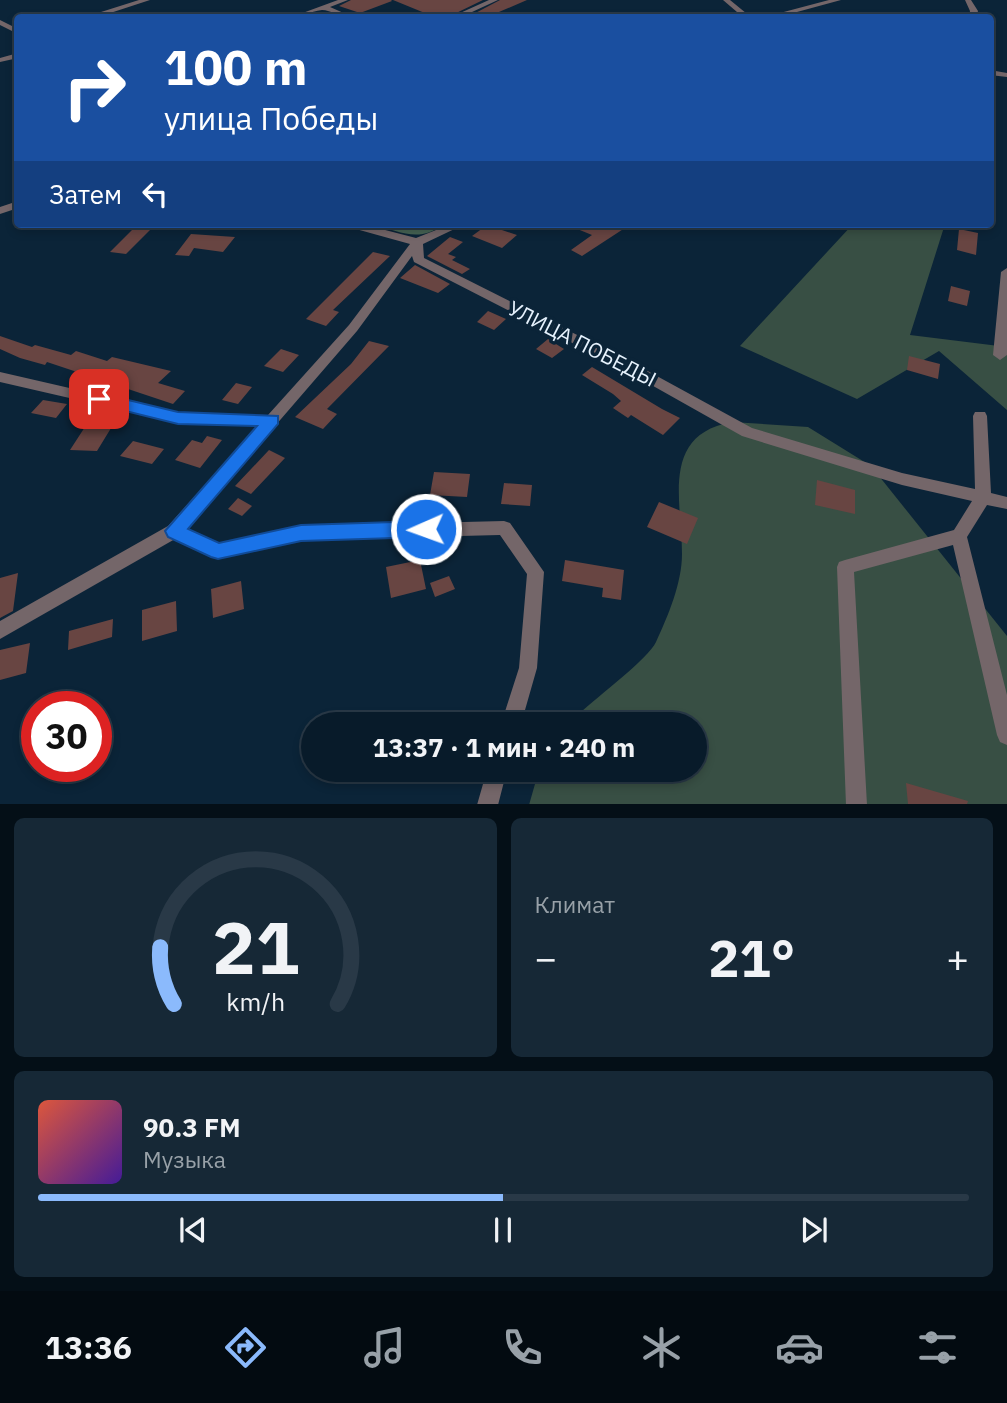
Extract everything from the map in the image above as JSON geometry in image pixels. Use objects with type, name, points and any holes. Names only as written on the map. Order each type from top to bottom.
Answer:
[{"type":"street","points":[[99,14],[147,0]]},
{"type":"street","points":[[303,14],[345,0]]},
{"type":"street","points":[[462,14],[495,0]]},
{"type":"street","points":[[726,0],[744,14]]},
{"type":"street","points":[[780,14],[838,0]]},
{"type":"street","points":[[323,7],[341,14]]},
{"type":"street","points":[[364,228],[417,242]]},
{"type":"street","points":[[436,233],[442,228]]},
{"type":"street","points":[[0,631],[174,531],[353,328],[417,242],[449,228]]},
{"type":"street","name":"УЛИЦА ПОБЕДЫ","points":[[417,242],[418,260],[618,360],[747,432],[902,479],[1007,503]]},
{"type":"street","points":[[1000,355],[1007,272]]},
{"type":"street","points":[[0,377],[178,418],[272,420]]},
{"type":"street","points":[[857,804],[845,567],[960,536],[983,498],[980,416]]},
{"type":"street","points":[[174,531],[218,551],[301,533],[504,528],[536,572],[528,668],[515,712]]},
{"type":"street","points":[[960,536],[1007,735]]},
{"type":"street","points":[[486,804],[493,782]]},
{"type":"green space","points":[[386,228],[438,228],[426,233],[401,233]]},
{"type":"green space","points":[[849,228],[944,228],[910,335],[1007,347],[1007,410],[939,351],[857,399],[740,346]]},
{"type":"green space","points":[[732,422],[808,427],[871,466],[1007,636],[1007,804],[529,804],[536,782],[707,782],[707,712],[581,712],[643,658],[656,642],[665,621],[680,576],[680,473],[685,456],[694,441],[709,429]]},
{"type":"building","points":[[351,0],[392,1],[360,13],[339,6]]},
{"type":"building","points":[[393,0],[483,0],[454,14],[427,14]]},
{"type":"building","points":[[500,0],[527,0],[494,14],[474,14]]},
{"type":"building","points":[[134,228],[151,229],[126,254],[110,252]]},
{"type":"building","points":[[483,228],[496,228],[517,235],[502,248],[472,236]]},
{"type":"building","points":[[575,228],[625,228],[582,256],[571,250],[592,235]]},
{"type":"building","points":[[959,229],[978,233],[976,255],[957,250]]},
{"type":"building","points":[[191,234],[235,237],[223,252],[194,248],[189,256],[175,255]]},
{"type":"building","points":[[450,237],[463,242],[448,254],[456,257],[452,260],[470,269],[462,274],[427,256]]},
{"type":"building","points":[[373,252],[390,256],[333,310],[339,312],[326,326],[306,319]]},
{"type":"building","points":[[415,265],[450,284],[438,293],[400,278]]},
{"type":"building","points":[[951,286],[970,291],[967,306],[948,301]]},
{"type":"building","points":[[488,311],[506,319],[494,330],[477,322]]},
{"type":"building","points":[[0,336],[32,347],[35,345],[71,355],[76,351],[107,361],[112,357],[171,371],[158,383],[185,391],[173,404],[47,362],[45,365],[20,358],[0,349]]},
{"type":"building","points":[[548,339],[564,349],[552,358],[536,349]]},
{"type":"building","points":[[369,341],[389,346],[327,409],[337,414],[323,429],[295,417],[351,364]]},
{"type":"building","points":[[281,349],[299,355],[283,372],[264,366]]},
{"type":"building","points":[[909,356],[940,364],[938,379],[907,370]]},
{"type":"building","points":[[592,367],[680,418],[663,435],[631,415],[628,418],[613,408],[621,401],[582,375]]},
{"type":"building","points":[[236,383],[252,387],[238,404],[222,400]]},
{"type":"building","points":[[43,400],[67,404],[56,418],[31,413]]},
{"type":"building","points":[[94,413],[119,415],[97,451],[70,450]]},
{"type":"building","points":[[207,436],[222,440],[200,468],[175,460],[192,440],[202,443]]},
{"type":"building","points":[[133,441],[164,449],[152,464],[120,456]]},
{"type":"building","points":[[269,450],[285,458],[251,494],[235,486]]},
{"type":"building","points":[[434,472],[470,474],[467,497],[430,495]]},
{"type":"building","points":[[817,480],[855,490],[855,514],[815,505]]},
{"type":"building","points":[[504,483],[532,485],[530,506],[501,504]]},
{"type":"building","points":[[238,498],[252,506],[242,516],[228,509]]},
{"type":"building","points":[[659,502],[698,518],[687,544],[647,527]]},
{"type":"building","points":[[420,560],[426,589],[391,598],[386,567]]},
{"type":"building","points":[[565,560],[624,570],[621,600],[602,597],[603,588],[562,581]]},
{"type":"building","points":[[18,573],[13,611],[0,618],[0,578]]},
{"type":"building","points":[[449,576],[455,589],[435,597],[430,583]]},
{"type":"building","points":[[241,581],[244,609],[213,618],[211,589]]},
{"type":"building","points":[[176,601],[177,631],[142,641],[142,610]]},
{"type":"building","points":[[113,619],[112,637],[68,650],[69,631]]},
{"type":"building","points":[[30,643],[26,673],[0,680],[0,650]]},
{"type":"building","points":[[906,783],[968,801],[967,804],[908,804]]},
{"type":"route","points":[[99,399],[178,418],[272,420],[174,531],[218,551],[301,533],[426,529]]}]
